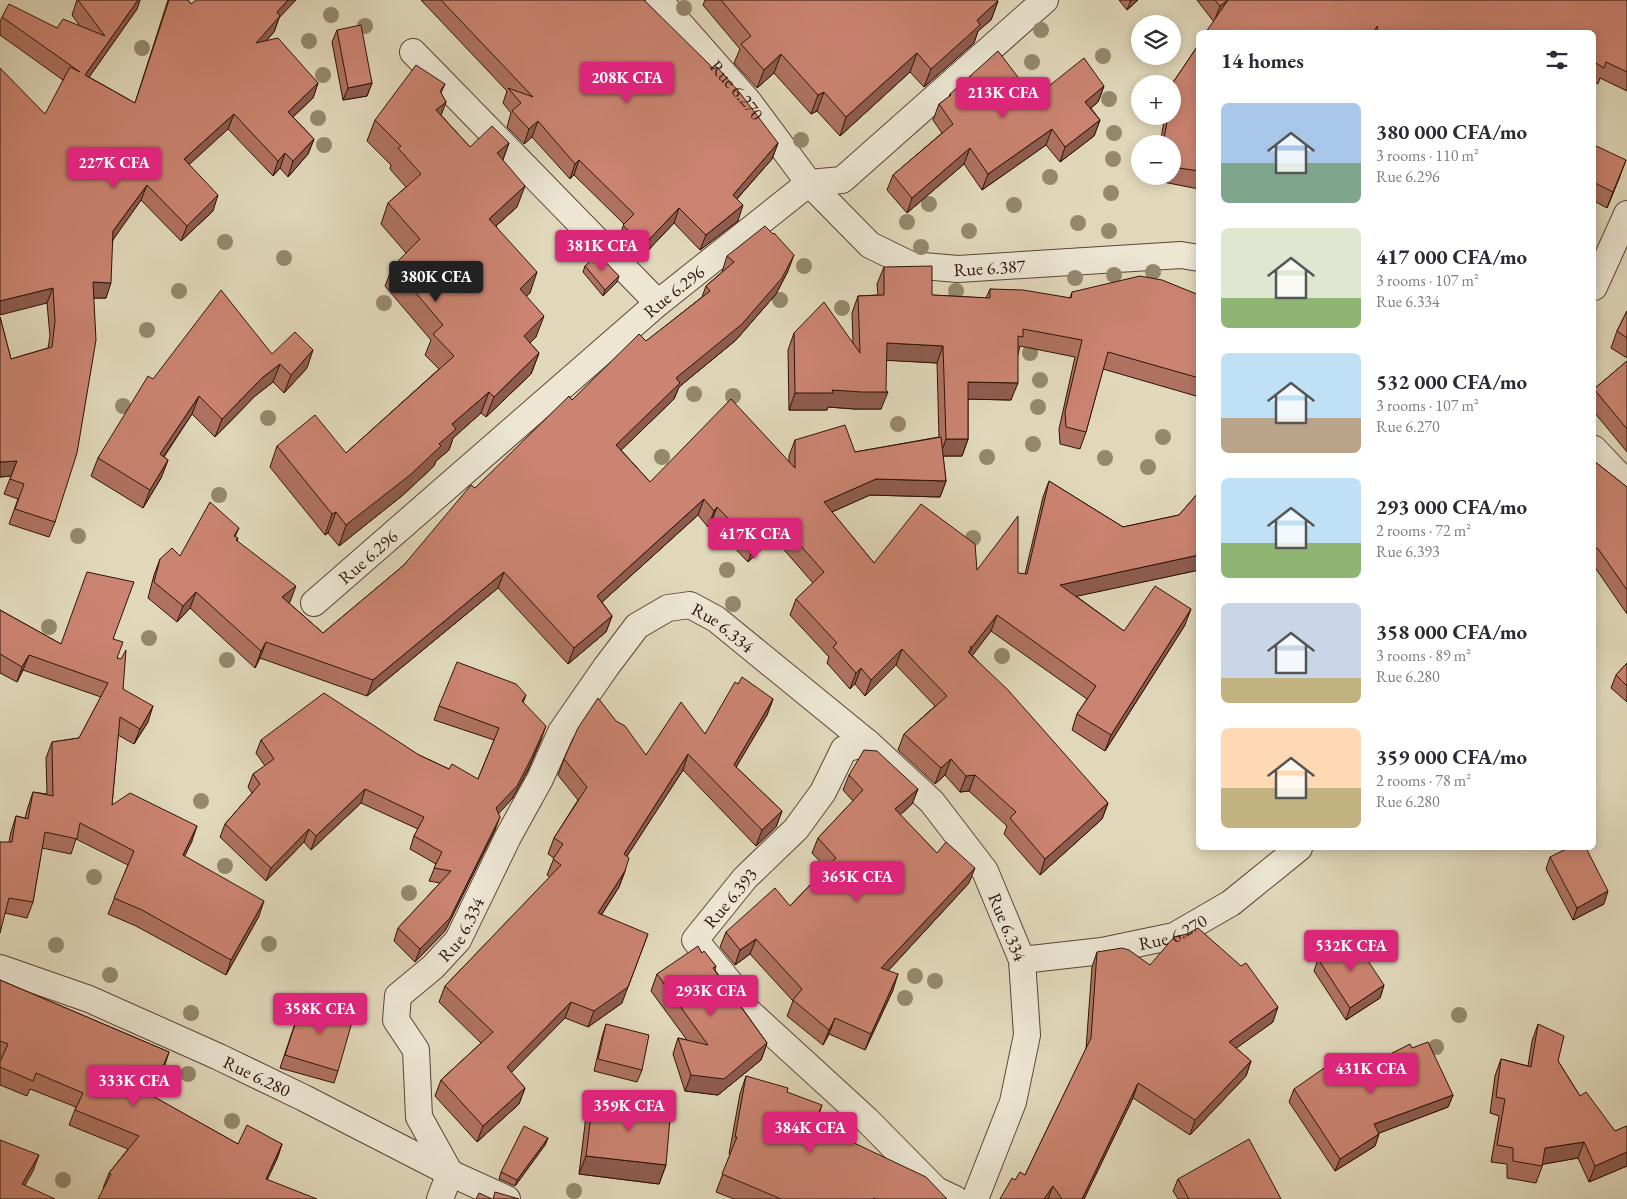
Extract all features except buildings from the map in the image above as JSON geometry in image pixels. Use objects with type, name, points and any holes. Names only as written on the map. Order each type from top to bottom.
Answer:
[{"type":"street","name":"Rue 6.270","points":[[659,0],[748,101],[809,183]]},
{"type":"street","points":[[809,183],[842,180],[1037,3]]},
{"type":"street","points":[[413,52],[658,303]]},
{"type":"street","name":"Rue 6.387","points":[[809,183],[870,245],[911,264],[958,268],[1181,255],[1196,258]]},
{"type":"street","name":"Rue 6.296","points":[[314,603],[658,303],[809,183]]},
{"type":"street","points":[[1596,283],[1627,214]]},
{"type":"street","points":[[1596,451],[1627,484]]},
{"type":"street","name":"Rue 6.334","points":[[450,1173],[419,1117],[416,1050],[396,1020],[398,996],[433,967],[458,940],[508,837],[540,779],[561,732],[606,667],[637,626],[668,608],[690,605],[716,619],[868,743],[932,802],[985,871],[1022,960],[1027,1035],[1013,1102],[975,1199]]},
{"type":"street","name":"Rue 6.393","points":[[868,743],[844,749],[823,792],[796,829],[745,878],[695,940],[730,983],[748,1010],[866,1119],[936,1190],[955,1199]]},
{"type":"street","name":"Rue 6.270","points":[[1022,960],[1102,951],[1174,936],[1231,903],[1297,850]]},
{"type":"street","name":"Rue 6.280","points":[[0,968],[89,999],[202,1050],[304,1098],[450,1173],[507,1199]]},
{"type":"street","points":[[440,1199],[450,1173]]}]
